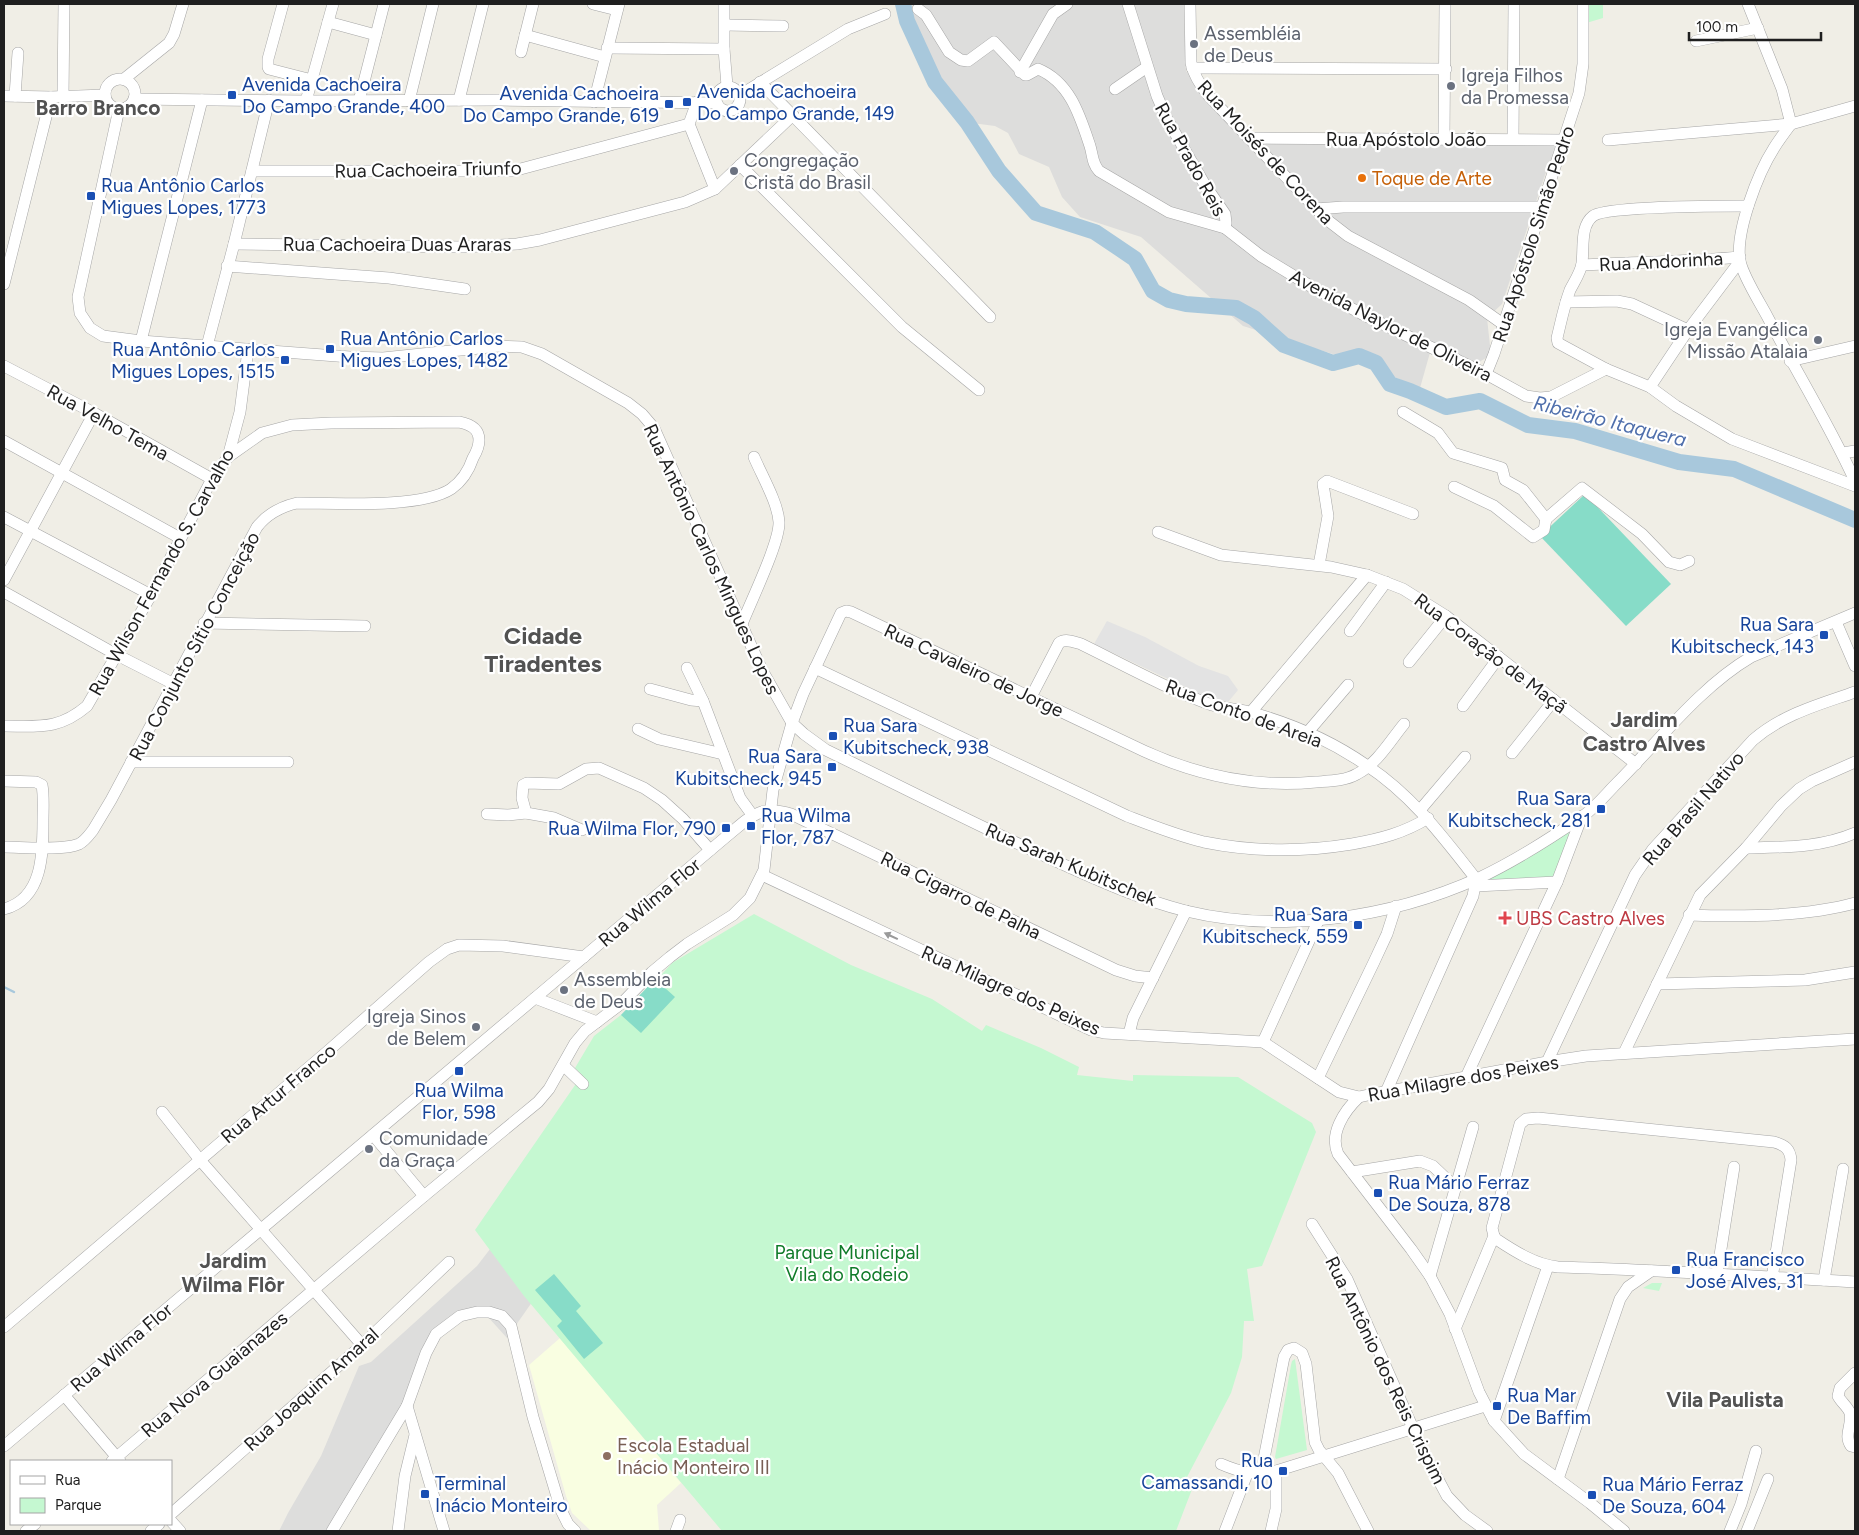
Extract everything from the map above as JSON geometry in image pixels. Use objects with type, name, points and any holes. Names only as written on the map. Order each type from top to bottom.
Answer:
[{"type":"street","points":[[4,284],[57,97],[64,4]]},
{"type":"street","points":[[124,79],[169,43],[174,34],[183,4]]},
{"type":"street","points":[[282,4],[268,59],[268,67],[269,69],[312,80]]},
{"type":"street","points":[[306,101],[333,4]]},
{"type":"street","points":[[359,101],[384,4]]},
{"type":"street","points":[[409,101],[433,4]]},
{"type":"street","points":[[458,100],[483,4]]},
{"type":"street","points":[[521,52],[533,4]]},
{"type":"street","points":[[593,4],[618,7],[594,102]]},
{"type":"street","points":[[724,4],[726,86]]},
{"type":"street","points":[[918,9],[926,15],[949,52],[961,60],[968,60],[994,42],[1020,72],[1053,14],[1067,4]]},
{"type":"street","name":"Rua Prado Reis","points":[[1128,4],[1157,96],[1167,119],[1205,186],[1225,214],[1225,228]]},
{"type":"street","name":"Rua Moisés de Corena","points":[[1190,4],[1192,68],[1198,83],[1316,209],[1334,227],[1348,236],[1470,300],[1503,324]]},
{"type":"street","points":[[1444,139],[1445,4]]},
{"type":"street","points":[[1513,139],[1514,4]]},
{"type":"street","name":"Rua Apóstolo Simão Pedro","points":[[1486,374],[1579,93],[1584,64],[1583,4]]},
{"type":"street","points":[[1748,4],[1782,90],[1791,124],[1773,150],[1748,206],[1742,233],[1740,259],[1752,288],[1790,361],[1843,453],[1855,481]]},
{"type":"street","points":[[740,95],[848,29],[886,14]]},
{"type":"street","points":[[328,22],[376,35]]},
{"type":"street","points":[[725,24],[783,26]]},
{"type":"street","points":[[1696,41],[1758,28]]},
{"type":"street","points":[[525,35],[606,53],[724,49]]},
{"type":"street","points":[[18,52],[10,96],[105,96]]},
{"type":"street","points":[[1115,89],[1147,67]]},
{"type":"street","points":[[1192,68],[1446,69]]},
{"type":"street","name":"Avenida Naylor de Oliveira","points":[[1020,72],[1027,76],[1034,70],[1043,71],[1061,84],[1074,102],[1091,148],[1092,162],[1099,171],[1169,212],[1225,228],[1261,256],[1362,314],[1486,374],[1526,396],[1551,397],[1606,369]]},
{"type":"street","points":[[115,79],[124,79],[133,86],[135,94],[134,99],[128,106],[119,109],[110,104],[105,96],[107,86],[111,82],[115,79]]},
{"type":"street","points":[[760,82],[990,317]]},
{"type":"street","points":[[716,103],[717,92],[726,86],[732,87],[740,95]]},
{"type":"street","points":[[134,99],[697,102],[716,103],[724,111],[729,111],[739,106],[740,95]]},
{"type":"street","points":[[141,342],[202,100]]},
{"type":"street","points":[[207,346],[269,100]]},
{"type":"street","points":[[697,102],[689,124],[715,189]]},
{"type":"street","points":[[1608,140],[1791,124],[1855,106]]},
{"type":"street","name":"Rua Antônio Carlos Mingues Lopes","points":[[119,109],[78,297],[80,313],[90,328],[103,336],[141,342],[383,358],[499,346],[522,347],[542,354],[607,390],[642,414],[654,428],[762,670],[792,723]]},
{"type":"street","name":"Rua Cachoeira Duas Araras","points":[[234,244],[463,247],[517,244],[579,231],[685,202],[715,189],[793,115]]},
{"type":"street","name":"Rua Cachoeira Triunfo","points":[[252,171],[513,171],[689,124]]},
{"type":"street","name":"Rua Apóstolo João","points":[[1248,138],[1563,140]]},
{"type":"street","points":[[740,165],[902,327],[979,390]]},
{"type":"street","points":[[1748,206],[1663,208],[1606,212],[1594,215],[1588,222],[1584,238],[1582,265],[1566,302],[1557,338],[1558,343],[1606,369],[1650,387],[1676,406],[1732,439],[1855,486]]},
{"type":"street","points":[[1316,209],[1343,207],[1541,207]]},
{"type":"street","points":[[1650,387],[1688,330],[1740,259]]},
{"type":"street","name":"Rua Andorinha","points":[[1582,265],[1740,259]]},
{"type":"street","points":[[227,266],[389,278],[465,288]]},
{"type":"street","points":[[1566,302],[1617,301],[1632,304],[1688,330]]},
{"type":"street","points":[[1790,361],[1855,346]]},
{"type":"street","name":"Rua Wilson Fernando S. Carvalho","points":[[4,726],[46,726],[61,723],[74,717],[87,706],[151,595],[212,479],[228,456],[240,412],[248,350]]},
{"type":"street","name":"Rua Velho Tema","points":[[4,366],[94,413],[212,479]]},
{"type":"street","points":[[1403,412],[1438,433],[1453,452],[1502,468],[1506,480],[1523,490],[1546,519]]},
{"type":"street","points":[[4,580],[94,413]]},
{"type":"street","name":"Rua Conjunto Sítio Conceição","points":[[4,847],[43,848],[75,845],[84,840],[93,830],[174,684],[204,623],[257,527],[271,514],[284,506],[296,503],[389,503],[426,498],[440,494],[452,488],[464,475],[471,463],[479,441],[478,434],[474,428],[459,422],[331,422],[276,428],[262,433],[228,456]]},
{"type":"street","points":[[4,441],[180,538]]},
{"type":"street","points":[[1843,453],[1855,451]]},
{"type":"street","points":[[742,624],[776,539],[779,523],[776,508],[754,457]]},
{"type":"street","points":[[1319,565],[1328,516],[1323,484],[1327,481],[1413,514]]},
{"type":"street","points":[[1454,487],[1494,506],[1533,537],[1544,530],[1546,519],[1582,488],[1642,534],[1669,562],[1680,565],[1689,560]]},
{"type":"street","points":[[4,517],[151,595]]},
{"type":"street","name":"Rua Coração de Maçã","points":[[1158,532],[1221,556],[1319,565],[1367,575],[1418,597],[1446,616],[1636,764]]},
{"type":"street","points":[[1251,712],[1367,575]]},
{"type":"street","points":[[1350,631],[1386,582]]},
{"type":"street","points":[[4,592],[117,655],[174,684]]},
{"type":"street","name":"Rua Cavaleiro de Jorge","points":[[762,875],[770,809],[776,778],[792,723],[803,694],[838,618],[846,610],[1163,760],[1212,776],[1246,782],[1274,784],[1304,783],[1345,779],[1369,767]]},
{"type":"street","name":"Rua Sarah Kubitschek","points":[[792,723],[826,750],[1009,840],[1132,894],[1186,911],[1265,921],[1319,919],[1364,914],[1476,883],[1582,816],[1636,764],[1708,688],[1737,665],[1770,649],[1853,615]]},
{"type":"street","points":[[1409,662],[1446,616]]},
{"type":"street","points":[[1836,622],[1855,666]]},
{"type":"street","points":[[204,623],[365,626]]},
{"type":"street","name":"Rua Conto de Areia","points":[[1031,697],[1059,643],[1069,640],[1214,706],[1251,712],[1307,733],[1369,767],[1392,784],[1424,814],[1476,883]]},
{"type":"street","points":[[1463,706],[1499,657]]},
{"type":"street","points":[[687,668],[703,701],[740,798],[753,816]]},
{"type":"street","points":[[815,668],[1127,816],[1203,842],[1263,850],[1329,848],[1396,834],[1411,829],[1465,757]]},
{"type":"street","points":[[1307,733],[1348,685]]},
{"type":"street","points":[[650,689],[703,701]]},
{"type":"street","name":"Rua Brasil Nativo","points":[[1547,1062],[1636,875],[1653,849],[1753,740],[1768,727],[1785,718],[1855,692]]},
{"type":"street","points":[[1512,753],[1554,700]]},
{"type":"street","points":[[1369,767],[1404,724]]},
{"type":"street","points":[[638,729],[659,739],[723,754]]},
{"type":"street","points":[[131,762],[288,762]]},
{"type":"street","points":[[1624,1053],[1700,895],[1746,848],[1781,806],[1799,789],[1812,781],[1855,762]]},
{"type":"street","points":[[526,813],[521,788],[524,784],[559,784],[566,782],[586,769],[599,768],[644,788],[662,800],[683,819],[710,850]]},
{"type":"street","points":[[4,781],[36,782],[42,787],[43,848],[38,874],[33,887],[24,898],[4,909]]},
{"type":"street","name":"Rua Wilma Flor","points":[[4,1446],[710,850],[753,816],[770,809]]},
{"type":"street","name":"Rua Cigarro de Palha","points":[[770,809],[791,814],[1116,970],[1134,976],[1153,978]]},
{"type":"street","points":[[487,814],[508,815],[526,813],[554,818],[582,830]]},
{"type":"street","points":[[1466,1077],[1557,882],[1582,816]]},
{"type":"street","points":[[1746,848],[1817,845],[1855,833]]},
{"type":"street","name":"Rua Milagre dos Peixes","points":[[762,875],[1097,1032],[1263,1042],[1339,1092],[1359,1097],[1547,1062],[1624,1053],[1855,1039]]},
{"type":"street","name":"Rua Nova Guaianazes","points":[[116,1460],[314,1289],[538,1102],[549,1089],[579,1037],[622,1004],[670,956],[733,916],[750,898],[762,875]]},
{"type":"street","points":[[1386,1092],[1473,896],[1476,883],[1557,882]]},
{"type":"street","points":[[1689,915],[1716,916],[1812,912],[1855,903]]},
{"type":"street","points":[[1318,1078],[1387,934],[1396,906]]},
{"type":"street","points":[[1128,1034],[1186,911]]},
{"type":"street","points":[[1263,1042],[1319,919]]},
{"type":"street","name":"Rua Artur Franco","points":[[4,1326],[429,962],[447,949],[459,945],[504,946],[584,957]]},
{"type":"street","points":[[1657,984],[1805,980],[1855,972]]},
{"type":"street","points":[[535,998],[597,1022]]},
{"type":"street","points":[[562,1065],[583,1084]]},
{"type":"street","points":[[1359,1097],[1340,1122],[1334,1136],[1334,1146],[1338,1154],[1430,1276],[1450,1314],[1485,1406],[1494,1421],[1524,1454],[1624,1531]]},
{"type":"street","points":[[162,1112],[200,1160],[362,1345]]},
{"type":"street","points":[[1455,1329],[1494,1236],[1492,1224],[1518,1128],[1522,1121],[1526,1119],[1538,1118],[1780,1143],[1788,1149],[1791,1160],[1772,1278]]},
{"type":"street","points":[[1430,1276],[1473,1127]]},
{"type":"street","points":[[373,1135],[424,1196]]},
{"type":"street","points":[[1352,1172],[1420,1161],[1433,1166],[1455,1187]]},
{"type":"street","points":[[1717,1274],[1734,1167]]},
{"type":"street","points":[[1824,1280],[1843,1168]]},
{"type":"street","name":"Rua Antônio dos Reis Crispim","points":[[1312,1224],[1347,1279],[1413,1429],[1447,1496],[1465,1515],[1487,1531]]},
{"type":"street","points":[[1494,1236],[1508,1246],[1548,1266],[1855,1282]]},
{"type":"street","name":"Rua Joaquim Amaral","points":[[172,1513],[362,1345],[449,1262]]},
{"type":"street","points":[[1494,1421],[1548,1266]]},
{"type":"street","points":[[1558,1479],[1620,1299],[1628,1286],[1651,1270]]},
{"type":"street","points":[[332,1531],[407,1406],[431,1342],[436,1334],[460,1316],[477,1312],[496,1314],[507,1320],[511,1326],[516,1339],[533,1417],[561,1510],[568,1524],[575,1531]]},
{"type":"street","points":[[1261,1474],[1282,1362],[1286,1352],[1294,1348],[1302,1353],[1306,1364],[1312,1432],[1315,1442],[1324,1457],[1338,1473],[1368,1531]]},
{"type":"street","points":[[1855,1372],[1840,1388],[1838,1396],[1850,1411],[1847,1440],[1851,1446],[1855,1447]]},
{"type":"street","points":[[64,1395],[116,1460]]},
{"type":"street","points":[[407,1406],[444,1531]]},
{"type":"street","points":[[1221,1464],[1247,1474],[1276,1471],[1485,1406]]},
{"type":"street","points":[[398,1531],[405,1476],[415,1433]]},
{"type":"street","points":[[1730,1531],[1747,1484],[1756,1451]]},
{"type":"street","points":[[1271,1531],[1276,1509],[1276,1471]]},
{"type":"street","points":[[1225,1531],[1247,1474]]},
{"type":"street","points":[[1746,1531],[1768,1479]]},
{"type":"shaded area","points":[[898,4],[1184,4],[1186,71],[1243,140],[1558,143],[1545,175],[1502,304],[1487,318],[1491,355],[1469,368],[1431,349],[1420,388],[1362,363],[1243,326],[1141,237],[1080,217],[1062,197],[1049,167],[1019,154],[1008,133],[995,126],[957,121],[906,32]]},
{"type":"shaded area","points":[[1107,621],[1145,637],[1199,666],[1228,676],[1238,690],[1228,702],[1200,694],[1094,644]]},
{"type":"shaded area","points":[[497,1240],[537,1295],[507,1338],[488,1317],[477,1313],[436,1334],[402,1405],[326,1531],[279,1531],[321,1456],[359,1366],[371,1362],[477,1266]]},
{"type":"shaded area","name":"Escola Estadual Inácio Monteiro III","points":[[560,1338],[681,1483],[657,1505],[659,1531],[591,1531],[572,1513],[529,1365]]},
{"type":"green space","points":[[1584,4],[1603,4],[1603,18],[1583,24]]},
{"type":"green space","points":[[1585,494],[1671,584],[1626,626],[1540,536]]},
{"type":"green space","points":[[1573,828],[1554,879],[1481,884]]},
{"type":"green space","name":"Parque Municipal Vila do Rodeio","points":[[754,914],[851,965],[932,999],[982,1031],[986,1025],[1041,1048],[1079,1067],[1077,1075],[1133,1081],[1133,1075],[1238,1077],[1312,1123],[1316,1132],[1262,1266],[1247,1269],[1254,1321],[1244,1321],[1242,1357],[1231,1393],[1186,1479],[1194,1484],[1176,1531],[722,1531],[524,1296],[475,1230],[582,1075],[575,1068],[594,1036],[635,1004],[672,963]]},
{"type":"green space","points":[[655,979],[675,997],[641,1033],[621,1015]]},
{"type":"green space","points":[[554,1274],[581,1306],[576,1311],[603,1343],[584,1359],[557,1326],[562,1321],[535,1290]]},
{"type":"green space","points":[[1652,1283],[1662,1283],[1659,1291],[1643,1288]]},
{"type":"green space","points":[[1295,1359],[1307,1450],[1276,1459],[1291,1365]]},
{"type":"waterway","name":"Ribeirão Itaquera","points":[[903,4],[907,21],[935,82],[967,122],[999,171],[1036,213],[1095,232],[1135,259],[1153,291],[1169,300],[1186,304],[1236,308],[1254,318],[1284,345],[1333,363],[1359,356],[1376,363],[1390,384],[1446,407],[1480,401],[1528,425],[1575,431],[1679,462],[1734,469],[1855,520]]},
{"type":"waterway","points":[[4,987],[14,992]]},
{"type":"place","name":"Assembléia de Deus","points":[[1194,44]]},
{"type":"place","name":"Igreja Filhos da Promessa","points":[[1451,86]]},
{"type":"place","name":"Avenida Cachoeira Do Campo Grande, 400","points":[[232,95]]},
{"type":"place","name":"Avenida Cachoeira Do Campo Grande, 149","points":[[687,102]]},
{"type":"place","name":"Avenida Cachoeira Do Campo Grande, 619","points":[[669,104]]},
{"type":"place","name":"Congregação Cristã do Brasil","points":[[734,171]]},
{"type":"place","name":"Toque de Arte","points":[[1362,178]]},
{"type":"place","name":"Rua Antônio Carlos Migues Lopes, 1773","points":[[91,196]]},
{"type":"place","name":"Igreja Evangélica Missão Atalaia","points":[[1818,340]]},
{"type":"place","name":"Rua Antônio Carlos Migues Lopes, 1482","points":[[330,349]]},
{"type":"place","name":"Rua Antônio Carlos Migues Lopes, 1515","points":[[285,360]]},
{"type":"place","name":"Rua Sara Kubitscheck, 143","points":[[1824,635]]},
{"type":"place","name":"Rua Sara Kubitscheck, 938","points":[[833,736]]},
{"type":"place","name":"Rua Sara Kubitscheck, 945","points":[[832,767]]},
{"type":"place","name":"Rua Sara Kubitscheck, 281","points":[[1601,809]]},
{"type":"place","name":"Rua Wilma Flor, 787","points":[[751,826]]},
{"type":"place","name":"Rua Wilma Flor, 790","points":[[726,828]]},
{"type":"place","name":"UBS Castro Alves","points":[[1505,918]]},
{"type":"place","name":"Rua Sara Kubitscheck, 559","points":[[1358,925]]},
{"type":"place","name":"Assembleia de Deus","points":[[564,990]]},
{"type":"place","name":"Igreja Sinos de Belem","points":[[476,1027]]},
{"type":"place","name":"Rua Wilma Flor, 598","points":[[459,1071]]},
{"type":"place","name":"Comunidade da Graça","points":[[369,1149]]},
{"type":"place","name":"Rua Mário Ferraz De Souza, 878","points":[[1378,1193]]},
{"type":"place","name":"Rua Francisco José Alves, 31","points":[[1676,1270]]},
{"type":"place","name":"Rua Mar De Baffim","points":[[1497,1406]]},
{"type":"place","name":"Escola Estadual Inácio Monteiro III","points":[[607,1456]]},
{"type":"place","name":"Rua Camassandi, 10","points":[[1283,1471]]},
{"type":"place","name":"Terminal Inácio Monteiro","points":[[425,1494]]},
{"type":"place","name":"Rua Mário Ferraz De Souza, 604","points":[[1592,1495]]},
{"type":"district","name":"Barro Branco","points":[[98,108]]},
{"type":"district","name":"Cidade Tiradentes","points":[[543,650]]},
{"type":"district","name":"Jardim Castro Alves","points":[[1644,732]]},
{"type":"district","name":"Jardim Wilma Flôr","points":[[233,1273]]},
{"type":"district","name":"Vila Paulista","points":[[1725,1400]]}]
